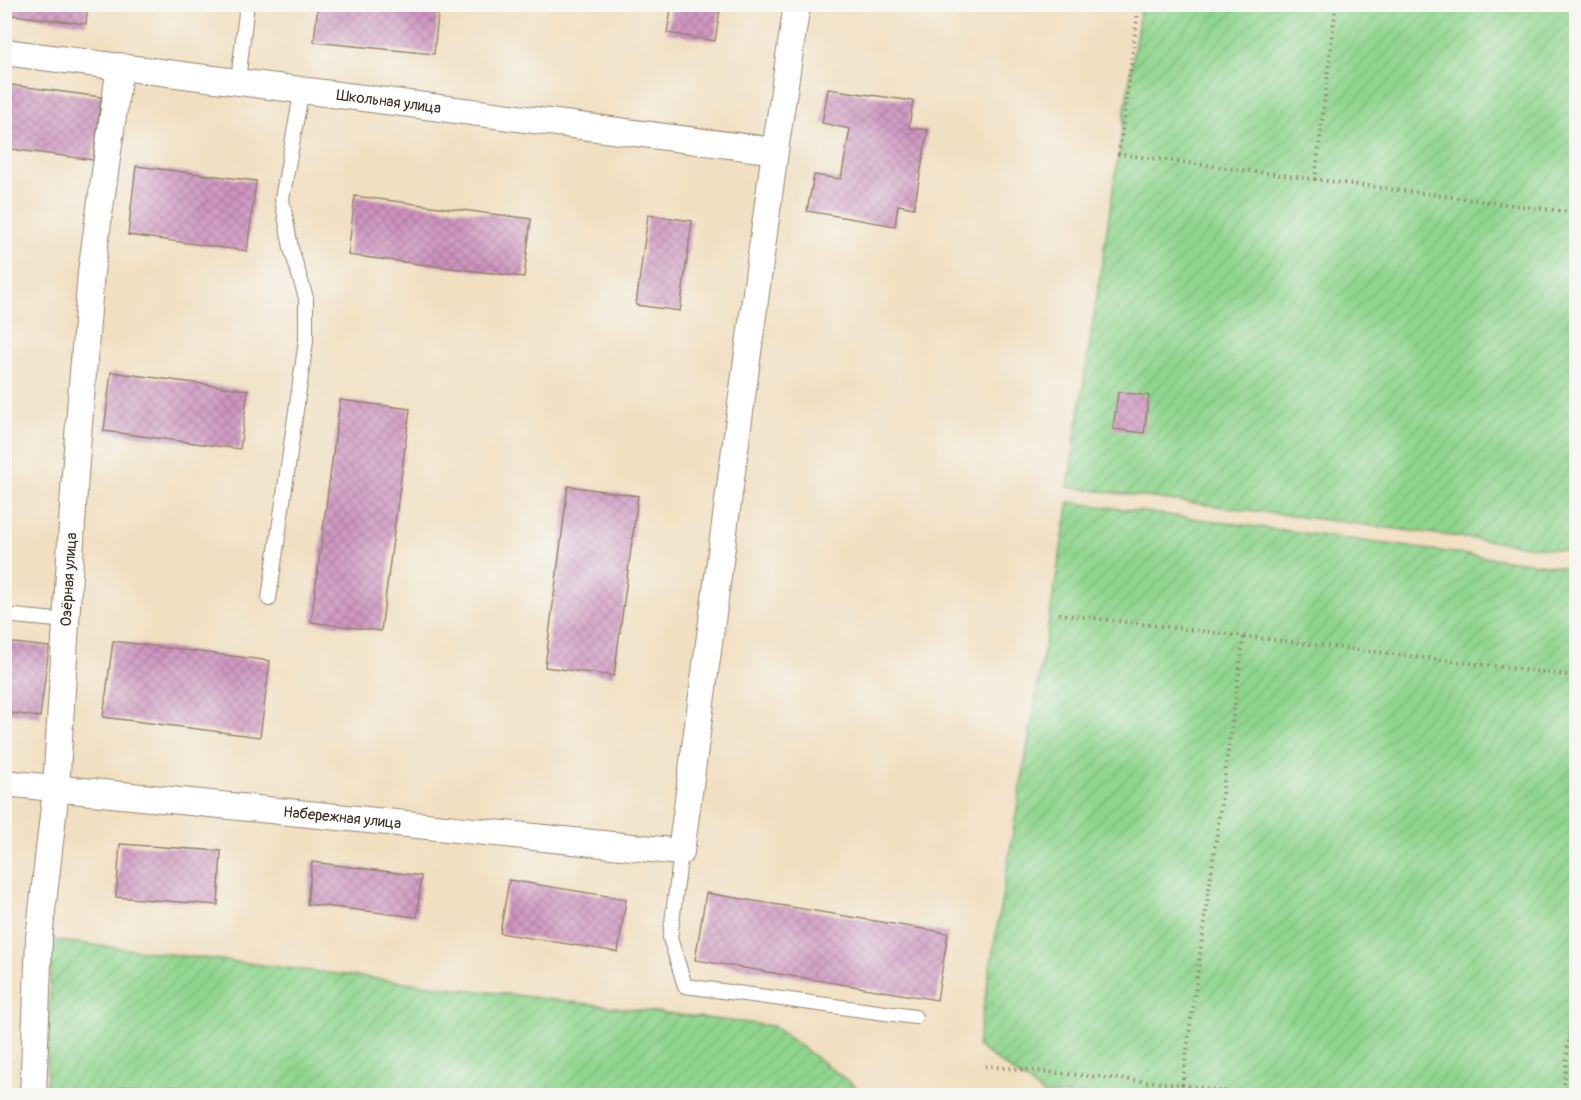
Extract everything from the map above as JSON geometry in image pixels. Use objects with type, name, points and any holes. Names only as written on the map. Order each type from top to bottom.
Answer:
[{"type":"street","points":[[681,852],[775,150],[797,4]]},
{"type":"street","name":"Школьная улица","points":[[4,52],[775,150]]},
{"type":"street","name":"Озёрная улица","points":[[33,1095],[39,938],[56,789],[91,272],[120,66]]},
{"type":"street","name":"Набережная улица","points":[[4,783],[681,852]]},
{"type":"lane","points":[[238,81],[247,4]]},
{"type":"lane","points":[[269,599],[306,341],[306,298],[291,248],[282,199],[302,89]]},
{"type":"lane","points":[[4,615],[66,621]]},
{"type":"lane","points":[[681,852],[670,939],[685,986],[915,1017]]},
{"type":"path","points":[[1139,4],[1119,154],[1576,213]]},
{"type":"path","points":[[1316,180],[1336,4]]},
{"type":"path","points":[[1059,614],[1576,676]]},
{"type":"path","points":[[1182,1085],[1244,636]]},
{"type":"path","points":[[1563,1095],[1576,967]]},
{"type":"path","points":[[985,1066],[1182,1085],[1258,1095]]},
{"type":"green space","points":[[1141,5],[1576,5],[1576,552],[1068,487]]},
{"type":"green space","points":[[1069,502],[1576,569],[1576,1095],[1045,1095],[977,1046]]},
{"type":"green space","points":[[52,940],[773,1026],[867,1095],[46,1096]]},
{"type":"building","points":[[4,4],[88,4],[86,24],[4,14]]},
{"type":"building","points":[[318,4],[439,4],[434,54],[314,42]]},
{"type":"building","points":[[672,4],[721,4],[715,41],[667,33]]},
{"type":"building","points":[[4,84],[101,97],[93,160],[4,148]]},
{"type":"building","points":[[828,89],[913,101],[909,128],[928,130],[914,208],[898,205],[895,226],[807,211],[814,175],[841,179],[850,129],[822,123]]},
{"type":"building","points":[[136,166],[256,181],[247,251],[128,235]]},
{"type":"building","points":[[355,196],[531,219],[524,277],[348,255]]},
{"type":"building","points":[[648,215],[692,221],[680,311],[636,305]]},
{"type":"building","points":[[111,372],[248,390],[240,449],[104,431]]},
{"type":"building","points":[[1118,392],[1149,396],[1144,433],[1113,429]]},
{"type":"building","points":[[340,400],[410,409],[381,631],[311,622]]},
{"type":"building","points":[[568,486],[638,496],[614,676],[545,667]]},
{"type":"building","points":[[113,641],[270,661],[260,737],[103,717]]},
{"type":"building","points":[[4,642],[49,647],[40,717],[4,712]]},
{"type":"building","points":[[120,844],[221,851],[218,905],[116,897]]},
{"type":"building","points":[[312,862],[421,876],[417,917],[307,904]]},
{"type":"building","points":[[509,880],[626,899],[618,952],[500,933]]},
{"type":"building","points":[[706,893],[948,933],[937,1000],[695,960]]}]
